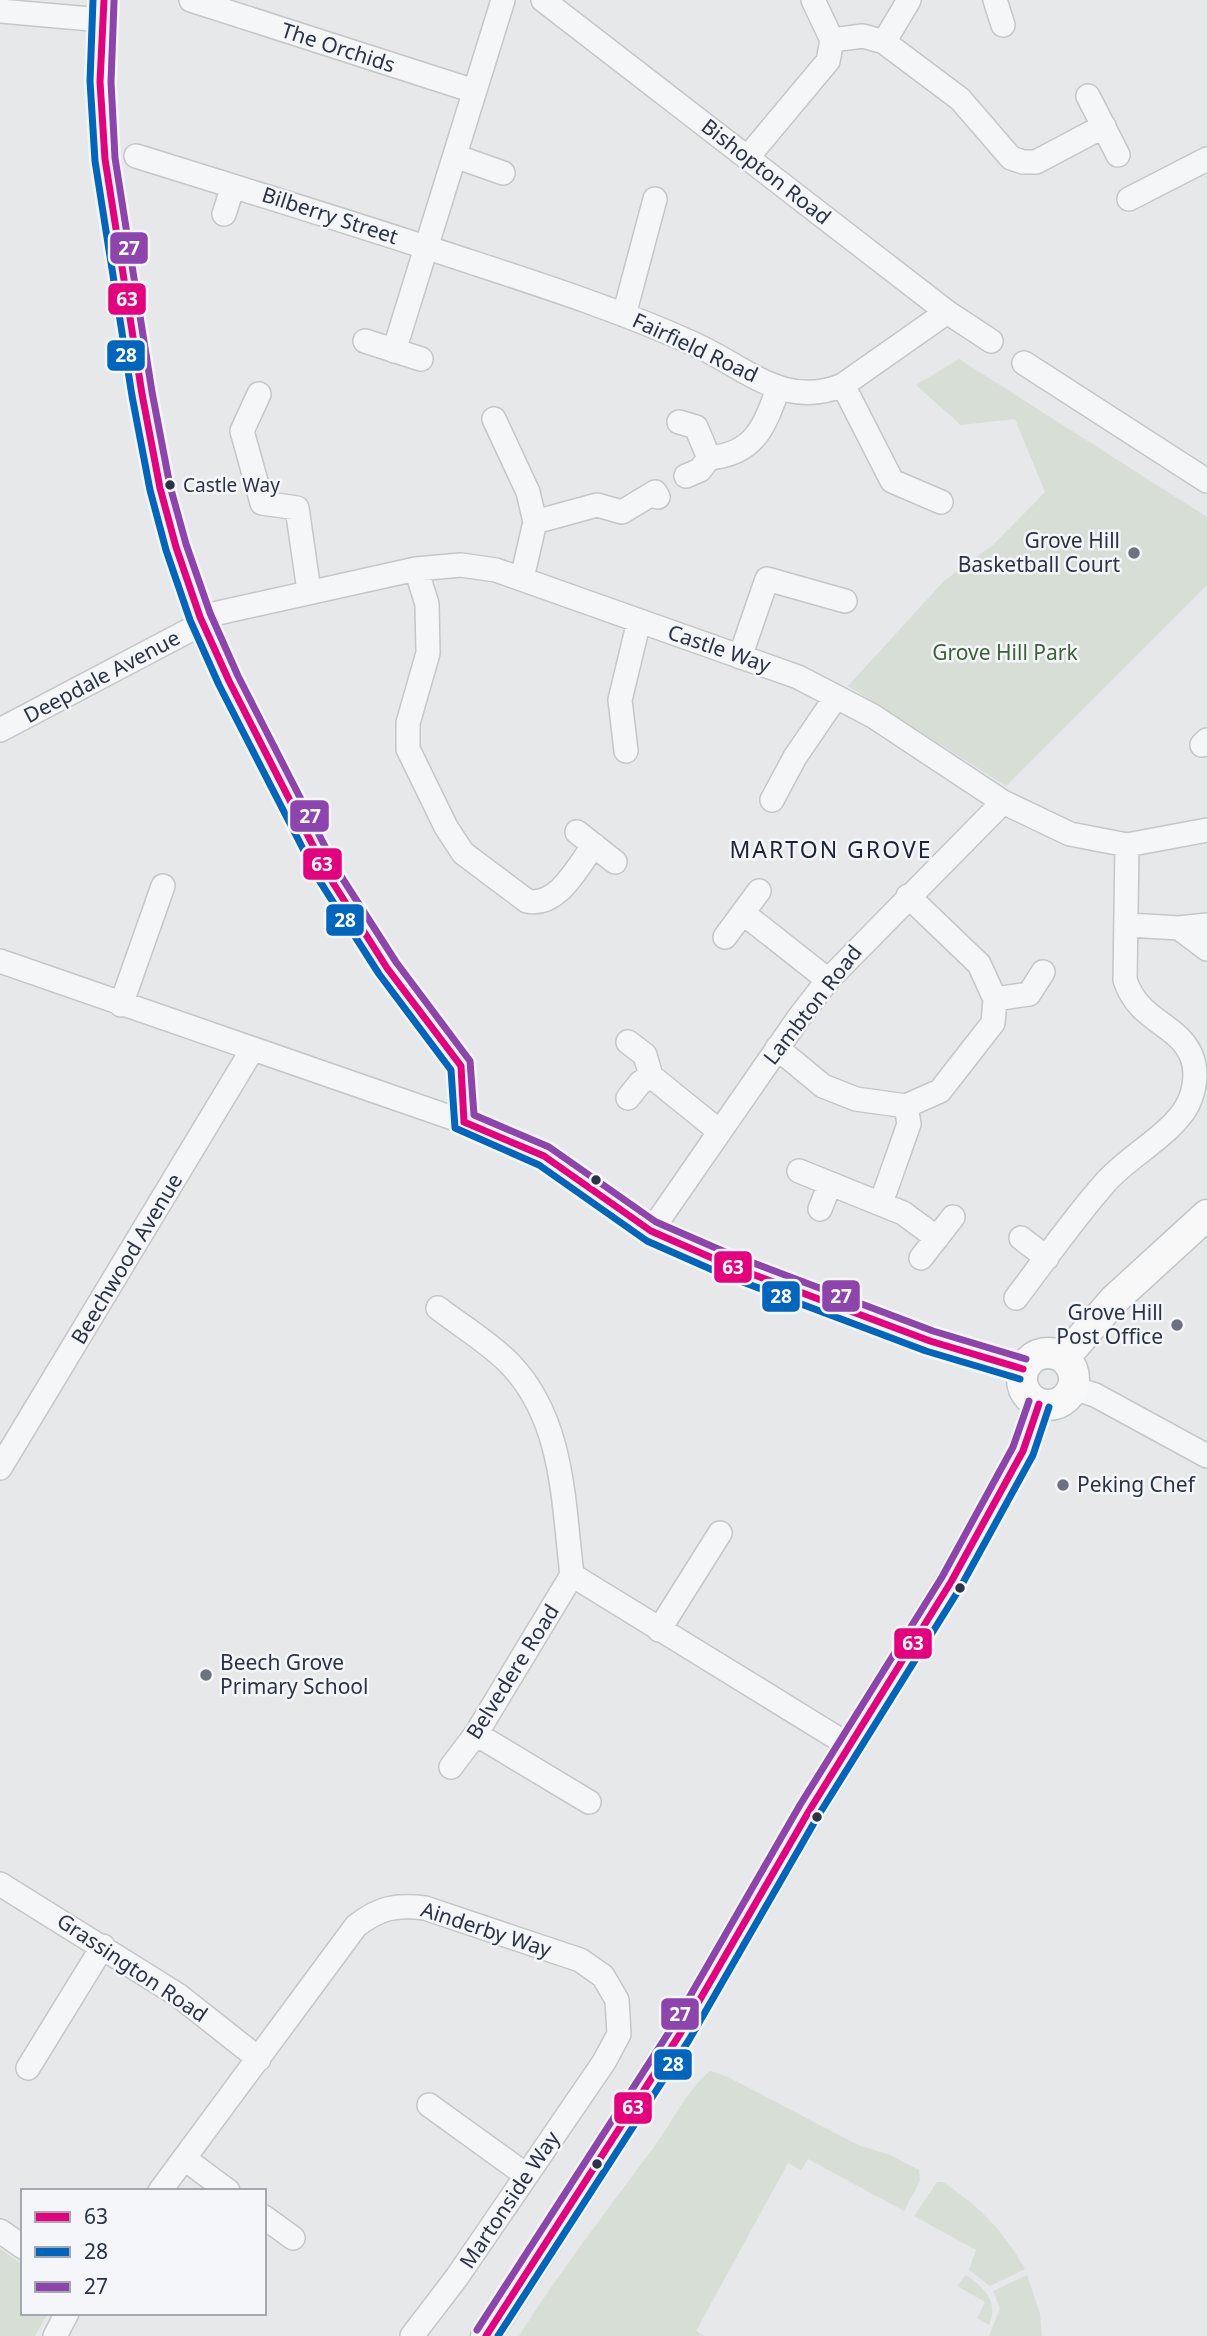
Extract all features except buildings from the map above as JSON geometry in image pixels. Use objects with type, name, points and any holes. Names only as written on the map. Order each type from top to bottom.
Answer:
[{"type":"main road","points":[[1064,1358],[1114,1300],[1207,1215]]},
{"type":"main road","points":[[1041,1353],[1064,1358],[1073,1372],[1073,1388],[1063,1401],[1047,1406],[1039,1405],[1031,1400],[1022,1386],[1023,1370],[1027,1362],[1041,1353]]},
{"type":"main road","points":[[486,2336],[680,2034],[809,1811],[957,1570],[1023,1451],[1039,1405]]},
{"type":"street","points":[[394,351],[503,0]]},
{"type":"street","name":"Bishopton Road","points":[[543,0],[947,312],[990,341]]},
{"type":"street","points":[[747,158],[828,61],[832,40],[813,0]]},
{"type":"street","points":[[884,42],[909,0]]},
{"type":"street","points":[[995,0],[1003,25]]},
{"type":"street","name":"The Orchids","points":[[199,1],[474,91]]},
{"type":"street","points":[[0,11],[103,10],[100,82],[105,159],[142,394],[160,488],[202,620],[288,800],[328,875],[387,968],[461,1066],[464,1122]]},
{"type":"street","points":[[832,40],[863,36],[884,42],[960,99],[1012,158],[1023,162],[1036,162],[1104,126]]},
{"type":"street","points":[[1088,96],[1118,155]]},
{"type":"street","name":"Bilberry Street","points":[[136,156],[426,247]]},
{"type":"street","points":[[455,156],[503,173]]},
{"type":"street","points":[[1129,199],[1207,159]]},
{"type":"street","name":"Bilberry Street","points":[[224,214],[233,186]]},
{"type":"street","points":[[624,315],[655,199]]},
{"type":"street","name":"Fairfield Road","points":[[426,247],[624,315],[695,344],[778,388],[800,395],[827,392],[843,385],[947,312]]},
{"type":"street","points":[[365,341],[421,359]]},
{"type":"street","points":[[1024,363],[1207,481]]},
{"type":"street","points":[[843,385],[892,481],[941,502]]},
{"type":"street","points":[[686,476],[700,470],[709,458],[725,457],[744,447],[762,432],[778,388]]},
{"type":"street","points":[[259,394],[242,431],[262,503],[297,508],[309,591]]},
{"type":"street","points":[[495,419],[528,492],[535,522],[522,578]]},
{"type":"street","points":[[679,422],[696,427],[709,458]]},
{"type":"street","points":[[535,522],[597,505],[622,512],[655,492],[658,497]]},
{"type":"street","name":"Castle Way","points":[[202,620],[309,591],[416,569],[461,565],[522,578],[798,677],[873,716],[1003,802],[1070,834],[1127,845],[1207,830]]},
{"type":"street","points":[[416,569],[427,604],[428,653],[408,723],[408,749],[446,827],[463,853],[527,901],[534,902],[555,896],[586,839],[615,862]]},
{"type":"street","points":[[740,657],[767,579],[845,601]]},
{"type":"street","name":"Deepdale Avenue","points":[[0,730],[202,620]]},
{"type":"street","points":[[626,751],[620,700],[639,621]]},
{"type":"street","points":[[772,800],[795,757],[836,697]]},
{"type":"street","name":"Lambton Road","points":[[651,1231],[777,1048],[828,980],[1003,802]]},
{"type":"street","points":[[1016,1298],[1105,1182],[1174,1122],[1186,1109],[1194,1092],[1195,1074],[1186,1047],[1181,1040],[1140,1009],[1130,996],[1125,980],[1128,925],[1127,845]]},
{"type":"street","points":[[121,1005],[163,886]]},
{"type":"street","points":[[724,937],[760,891]]},
{"type":"street","points":[[777,1048],[823,1086],[856,1099],[906,1107],[940,1091],[993,1023],[995,999],[979,964],[908,896]]},
{"type":"street","points":[[743,913],[828,980]]},
{"type":"street","points":[[1128,925],[1179,928],[1207,925]]},
{"type":"street","points":[[1179,928],[1207,949]]},
{"type":"street","points":[[0,961],[464,1122],[544,1156],[651,1231],[728,1265],[930,1341],[1023,1370]]},
{"type":"street","points":[[995,999],[1029,994],[1043,972]]},
{"type":"street","points":[[628,1042],[645,1055],[651,1076],[719,1131]]},
{"type":"street","name":"Beechwood Avenue","points":[[0,1468],[252,1050]]},
{"type":"street","points":[[628,1098],[639,1083],[651,1076]]},
{"type":"street","points":[[881,1203],[909,1124],[906,1107]]},
{"type":"street","points":[[799,1171],[903,1213],[937,1238]]},
{"type":"street","points":[[820,1209],[830,1184]]},
{"type":"street","points":[[921,1258],[953,1217]]},
{"type":"street","points":[[1021,1238],[1046,1258]]},
{"type":"street","points":[[438,1308],[509,1363],[542,1407],[556,1452],[572,1575],[850,1746]]},
{"type":"street","points":[[1073,1388],[1095,1395],[1207,1456]]},
{"type":"street","points":[[659,1630],[720,1533]]},
{"type":"street","name":"Belvedere Road","points":[[452,1767],[476,1734],[572,1575]]},
{"type":"street","points":[[476,1734],[589,1802]]},
{"type":"street","name":"Grassington Road","points":[[0,1884],[178,1995],[259,2059]]},
{"type":"street","name":"Ainderby Way","points":[[162,2189],[356,1926],[375,1911],[401,1905],[425,1908],[580,1960],[603,1976],[617,2000],[619,2034],[604,2062]]},
{"type":"street","points":[[27,2068],[103,1946]]},
{"type":"street","name":"Martonside Way","points":[[412,2336],[457,2277],[604,2062]]},
{"type":"street","points":[[429,2105],[526,2175]]},
{"type":"street","points":[[185,2160],[225,2189]]},
{"type":"street","points":[[266,2218],[293,2238]]},
{"type":"street","points":[[0,2231],[21,2246]]},
{"type":"street","points":[[55,2336],[66,2315]]},
{"type":"green space","name":"Grove Hill Park","points":[[959,359],[1207,517],[1207,585],[1006,786],[848,686],[944,581],[994,544],[1045,492],[1015,419],[961,425],[916,385]]},
{"type":"green space","points":[[710,2071],[728,2077],[858,2145],[890,2155],[919,2170],[920,2181],[904,2211],[808,2159],[801,2170],[788,2163],[696,2331],[705,2336],[519,2336],[688,2096]]},
{"type":"green space","points":[[937,2182],[943,2182],[980,2210],[1008,2242],[1025,2269],[990,2286],[969,2270],[976,2250],[914,2216]]},
{"type":"green space","points":[[0,2249],[21,2264],[21,2315],[47,2315],[35,2336],[0,2336]]},
{"type":"green space","points":[[966,2275],[979,2285],[991,2303],[992,2317],[989,2325],[977,2318],[985,2302],[957,2286]]},
{"type":"green space","points":[[1027,2275],[1040,2314],[1042,2336],[989,2336],[1000,2308],[993,2291]]},
{"type":"transit line","name":"28","points":[[93,0],[90,81],[95,161],[132,396],[150,490],[166,550],[190,620],[219,685],[319,880],[379,974],[451,1070],[455,1128],[539,1165],[647,1241],[724,1275],[926,1351],[1020,1379]]},
{"type":"transit line","name":"63","points":[[104,0],[100,82],[105,159],[142,394],[160,488],[176,547],[200,617],[229,681],[328,875],[387,968],[461,1066],[464,1122]]},
{"type":"transit line","name":"27","points":[[114,1],[111,82],[115,158],[152,392],[170,486],[186,544],[210,613],[238,676],[337,870],[396,962],[470,1061],[474,1115],[549,1147],[656,1222],[732,1255],[933,1331],[1026,1359]]},
{"type":"transit line","name":"63","points":[[464,1122],[544,1156],[651,1231],[728,1265],[930,1341],[1023,1369]]},
{"type":"transit line","name":"27","points":[[477,2330],[671,2029],[800,1805],[942,1577],[1013,1447],[1029,1401]]},
{"type":"transit line","name":"63","points":[[486,2336],[680,2034],[809,1811],[951,1582],[1023,1451],[1039,1404]]},
{"type":"transit line","name":"28","points":[[498,2336],[689,2040],[818,1816],[960,1588],[1033,1455],[1049,1407]]},
{"type":"place","name":"Castle Way","points":[[170,485]]},
{"type":"place","name":"Grove Hill Basketball Court","points":[[1134,553]]},
{"type":"place","name":"Grove Hill Post Office","points":[[1177,1325]]},
{"type":"place","name":"Peking Chef","points":[[1063,1485]]},
{"type":"place","name":"Beech Grove Primary School","points":[[206,1675]]},
{"type":"district","name":"MARTON GROVE","points":[[831,850]]}]
